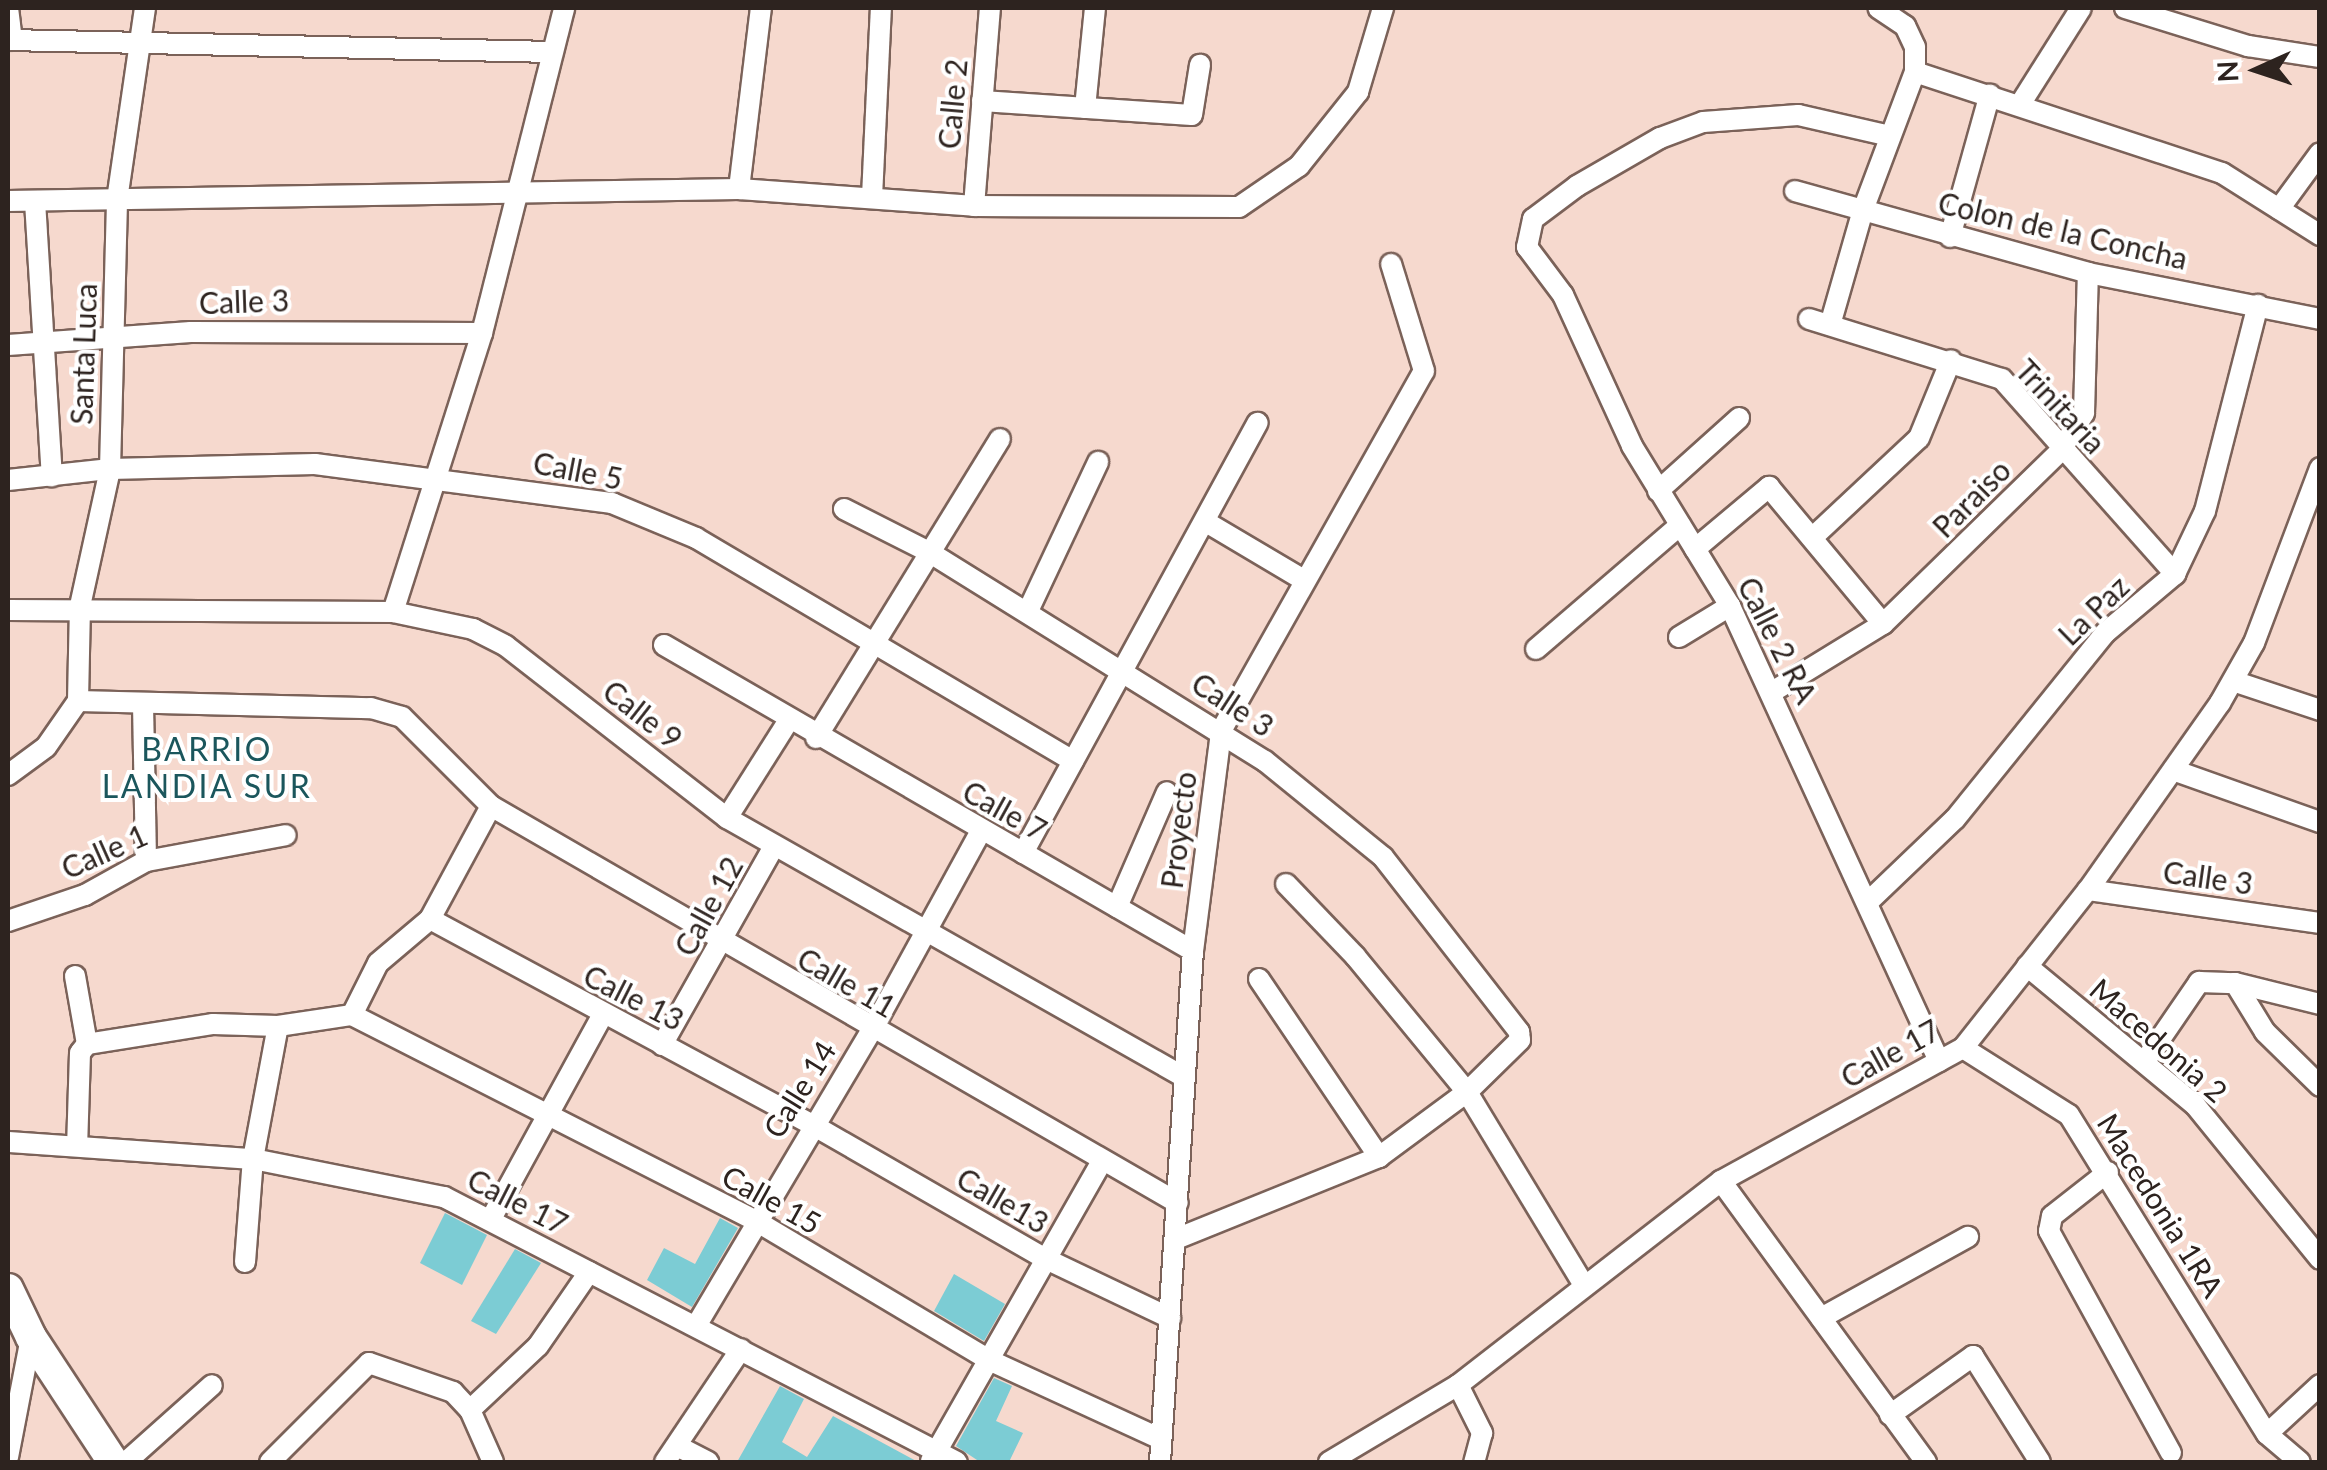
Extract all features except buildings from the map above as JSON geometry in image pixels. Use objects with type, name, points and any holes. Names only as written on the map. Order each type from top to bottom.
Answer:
[{"type":"street","points":[[8,8],[10,40],[552,52]]},
{"type":"street","name":"Santa Luca","points":[[78,701],[80,606],[110,469],[117,200],[144,8]]},
{"type":"street","points":[[393,612],[441,476],[482,333],[564,8]]},
{"type":"street","points":[[739,189],[761,8]]},
{"type":"street","points":[[872,198],[881,8]]},
{"type":"street","name":"Calle 2","points":[[974,206],[990,8]]},
{"type":"street","points":[[1085,108],[1096,8]]},
{"type":"street","points":[[8,202],[518,198],[739,189],[974,206],[1239,208],[1264,196],[1299,166],[1358,92],[1383,8]]},
{"type":"street","points":[[1830,325],[1862,210],[1915,72],[1915,47],[1905,26],[1878,8]]},
{"type":"street","points":[[2021,103],[2081,8]]},
{"type":"street","points":[[2125,8],[2248,46],[2320,57]]},
{"type":"street","points":[[982,101],[1195,114],[1200,65]]},
{"type":"street","points":[[1915,72],[2021,103],[2222,173],[2320,235]]},
{"type":"street","points":[[1950,237],[1990,94]]},
{"type":"street","name":"Calle 2 RA","points":[[1890,136],[1798,114],[1703,122],[1660,138],[1533,218],[1527,247],[1534,263],[1568,305],[1658,491],[1730,606],[1940,1061]]},
{"type":"street","points":[[2279,209],[2320,153]]},
{"type":"street","name":"Colon de la Concha","points":[[1795,190],[1950,237],[2088,272],[2320,318]]},
{"type":"street","points":[[34,201],[52,476]]},
{"type":"street","name":"Proyecto","points":[[1160,1462],[1193,951],[1221,732],[1302,579],[1424,370],[1391,264]]},
{"type":"street","name":"Paraiso","points":[[1772,692],[1883,624],[2061,450],[2084,412],[2088,272]]},
{"type":"street","name":"La Paz","points":[[1868,902],[1955,819],[2105,633],[2175,574],[2205,510],[2258,305]]},
{"type":"street","name":"Trinitaria","points":[[1809,319],[1951,360],[2002,379],[2175,574]]},
{"type":"street","name":"Calle 3","points":[[8,346],[114,336],[324,328],[482,333]]},
{"type":"street","points":[[1812,538],[1919,438],[1951,360]]},
{"type":"street","points":[[1658,491],[1738,418]]},
{"type":"street","points":[[1023,853],[1257,423]]},
{"type":"street","points":[[816,738],[872,641],[1000,439]]},
{"type":"street","points":[[1028,611],[1098,462]]},
{"type":"street","name":"Calle 5","points":[[8,480],[110,469],[315,464],[441,476],[612,503],[696,538],[1072,761]]},
{"type":"street","name":"Calle 17","points":[[1329,1462],[1458,1385],[1721,1181],[1962,1048],[2088,890],[2233,681],[2314,508],[2320,468]]},
{"type":"street","points":[[1696,549],[1766,486],[1883,624]]},
{"type":"street","name":"Calle 3","points":[[844,509],[929,552],[1126,670],[1221,732],[1383,857],[1520,1032],[1520,1040],[1467,1092]]},
{"type":"street","points":[[1206,522],[1302,579]]},
{"type":"street","points":[[1536,649],[1680,525]]},
{"type":"street","name":"Calle 9","points":[[8,610],[80,606],[393,612],[474,628],[506,646],[728,818],[925,936],[1184,1077]]},
{"type":"street","points":[[1679,637],[1730,606]]},
{"type":"street","name":"Calle 7","points":[[664,645],[816,738],[1193,951]]},
{"type":"street","points":[[2233,681],[2320,710]]},
{"type":"street","points":[[8,776],[46,747],[78,701]]},
{"type":"street","name":"Calle 11","points":[[78,701],[370,708],[402,717],[490,806],[722,945],[1178,1203]]},
{"type":"street","points":[[143,704],[146,862]]},
{"type":"street","points":[[728,818],[789,720]]},
{"type":"street","points":[[2173,770],[2320,822]]},
{"type":"street","points":[[1116,907],[1167,792]]},
{"type":"street","points":[[77,1146],[80,1053],[87,1044],[213,1024],[278,1026],[352,1015],[378,964],[430,920],[490,806]]},
{"type":"street","name":"Calle 14","points":[[696,1326],[811,1124],[872,1030],[981,831]]},
{"type":"street","name":"Calle 1","points":[[8,922],[85,895],[146,862],[286,835]]},
{"type":"street","name":"Calle 12","points":[[662,1045],[722,945],[774,846]]},
{"type":"street","points":[[1286,884],[1356,956],[1467,1092],[1584,1285]]},
{"type":"street","name":"Calle 3","points":[[2088,890],[2320,923]]},
{"type":"street","name":"Calle 13","points":[[430,920],[602,1016],[811,1124]]},
{"type":"street","name":"Macedonia 2","points":[[2027,966],[2196,1105],[2320,1259]]},
{"type":"street","points":[[75,976],[87,1044]]},
{"type":"street","points":[[1259,979],[1379,1158]]},
{"type":"street","points":[[2145,1061],[2199,982],[2235,983],[2320,1004]]},
{"type":"street","points":[[2235,983],[2264,1032],[2320,1086]]},
{"type":"street","name":"Calle 15","points":[[352,1015],[756,1221],[990,1360],[1161,1439]]},
{"type":"street","points":[[492,1217],[602,1016]]},
{"type":"street","points":[[244,1262],[254,1159],[278,1026]]},
{"type":"street","name":"Macedonia 1RA","points":[[1962,1048],[2069,1116],[2108,1172],[2267,1434],[2300,1462]]},
{"type":"street","points":[[1176,1239],[1379,1158],[1467,1092]]},
{"type":"street","name":"Calle13","points":[[811,1124],[1044,1258],[1170,1318]]},
{"type":"street","name":"Calle 17","points":[[8,1142],[254,1159],[435,1195],[492,1217],[933,1457],[956,1462]]},
{"type":"street","points":[[933,1457],[1102,1161]]},
{"type":"street","points":[[2108,1172],[2052,1216],[2049,1231],[2171,1453]]},
{"type":"street","points":[[1721,1181],[1926,1462]]},
{"type":"street","points":[[1821,1318],[1968,1238]]},
{"type":"street","points":[[470,1410],[538,1346],[589,1272]]},
{"type":"street","points":[[8,1288],[30,1337],[113,1462]]},
{"type":"street","points":[[8,1456],[30,1337]]},
{"type":"street","points":[[708,1462],[671,1454],[741,1350]]},
{"type":"street","points":[[1890,1415],[1973,1356],[2040,1462]]},
{"type":"street","points":[[270,1462],[369,1364],[453,1392],[470,1410],[494,1462]]},
{"type":"street","points":[[126,1462],[212,1385]]},
{"type":"street","points":[[1458,1385],[1482,1432],[1474,1462]]},
{"type":"street","points":[[2267,1434],[2320,1385]]},
{"type":"district","name":"BARRIO LANDIA SUR","points":[[207,768]]}]
